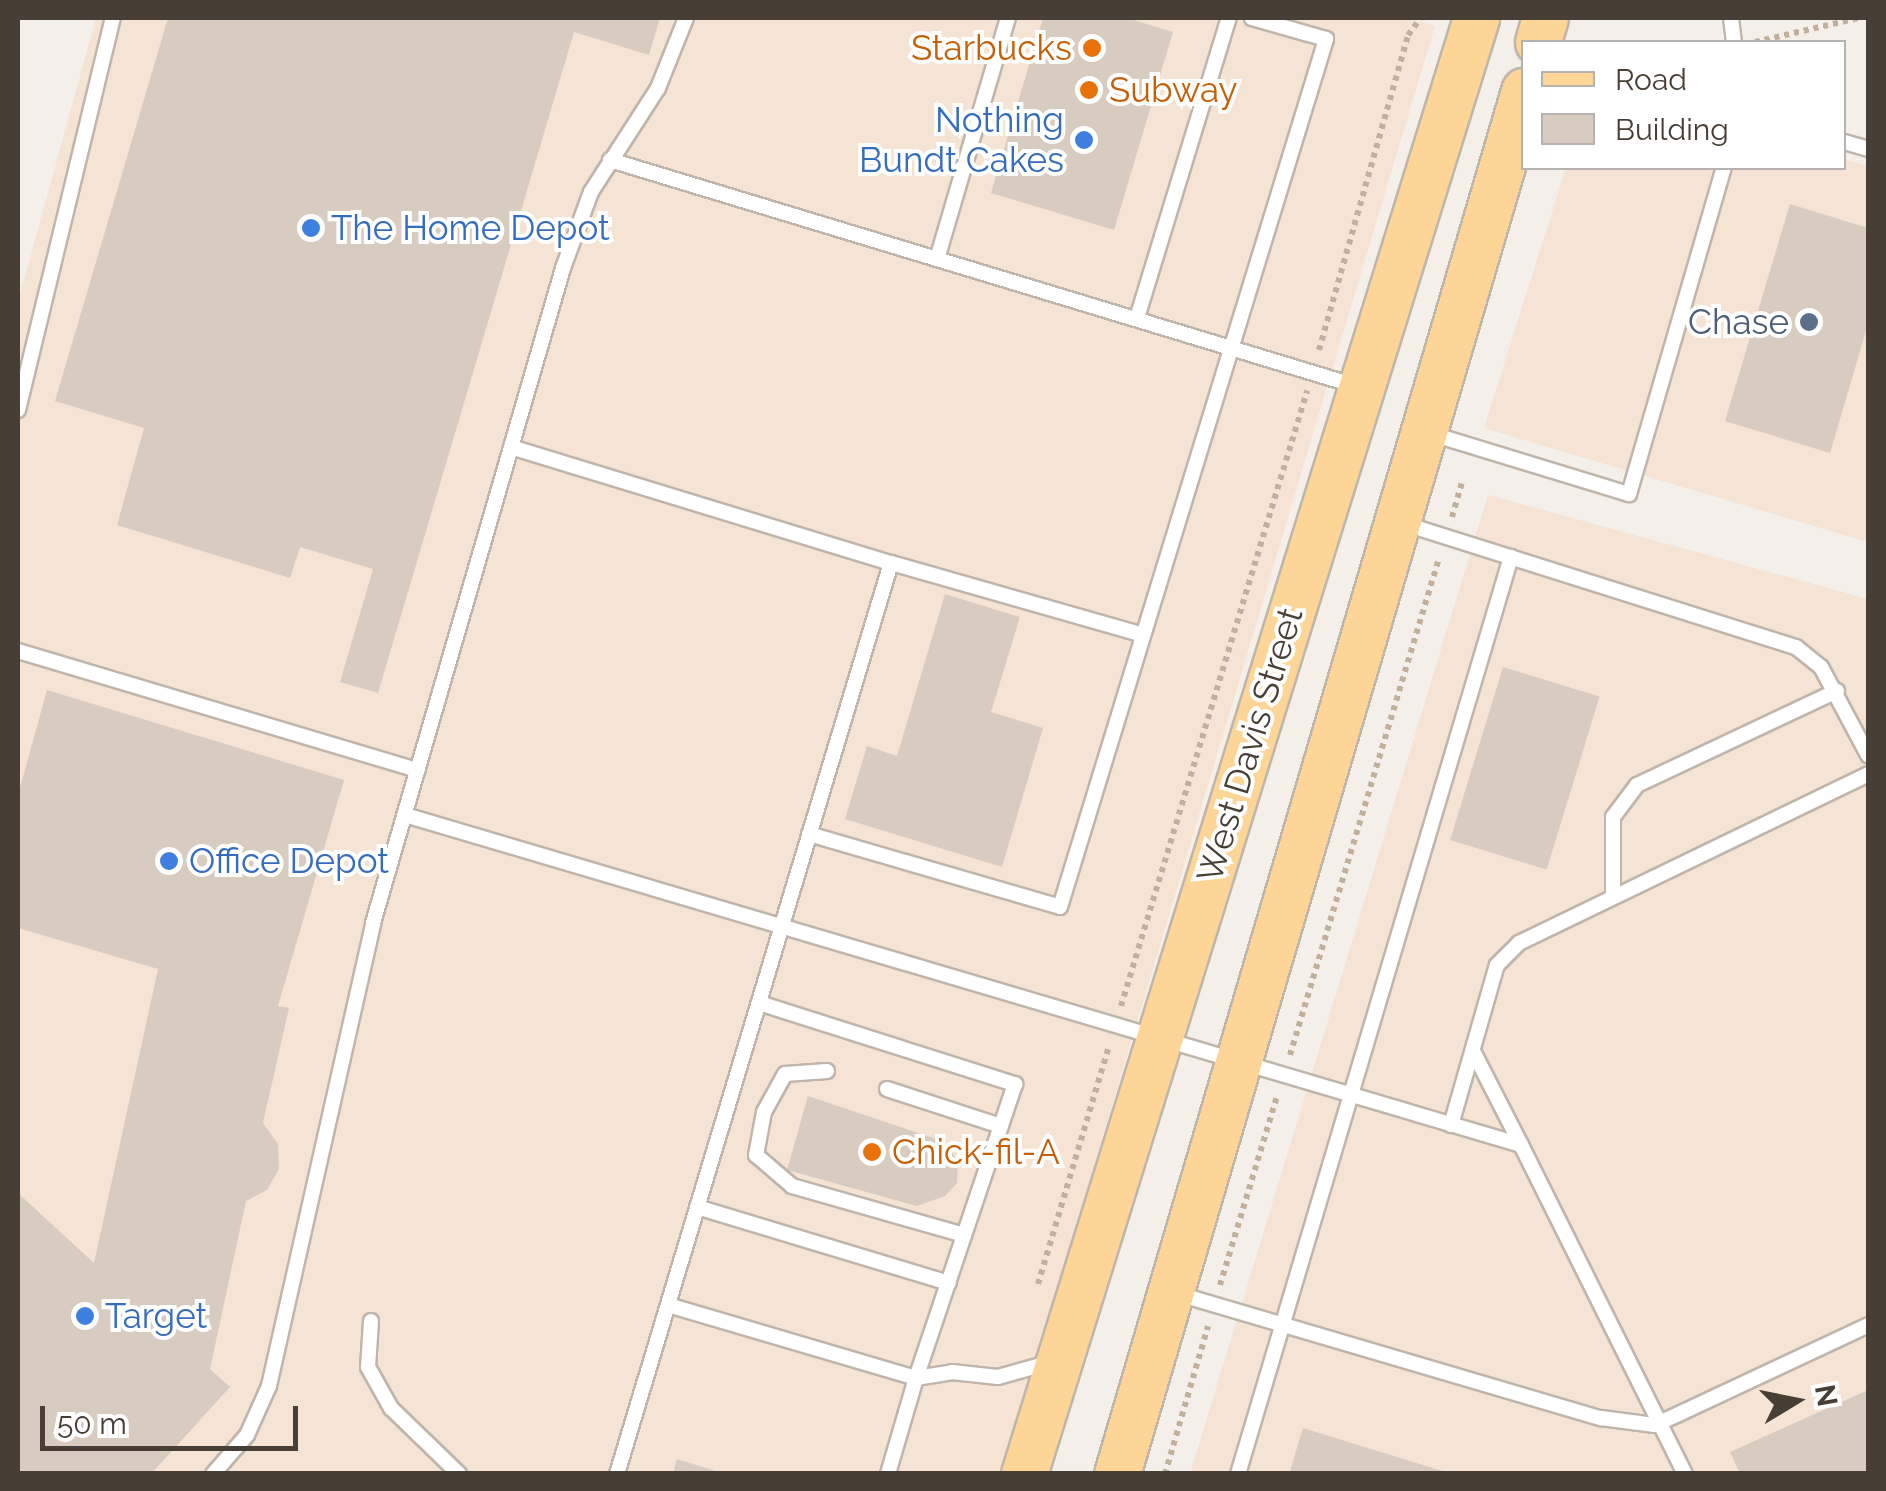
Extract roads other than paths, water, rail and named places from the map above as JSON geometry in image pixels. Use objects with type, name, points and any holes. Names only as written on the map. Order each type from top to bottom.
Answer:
[{"type":"main road","name":"West Davis Street","points":[[1024,1474],[1064,1360],[1476,18]]},
{"type":"main road","points":[[1117,1474],[1521,101]]},
{"type":"lane","points":[[18,410],[112,18]]},
{"type":"lane","points":[[213,1474],[247,1435],[269,1386],[373,923],[565,263],[610,160],[658,88],[686,18]]},
{"type":"lane","points":[[937,258],[1008,18]]},
{"type":"lane","points":[[1136,318],[1230,18]]},
{"type":"lane","points":[[810,834],[1060,907],[1326,39],[1252,18]]},
{"type":"lane","points":[[610,160],[1360,387]]},
{"type":"lane","points":[[1423,432],[1629,494],[1723,170]]},
{"type":"lane","points":[[511,446],[1143,635]]},
{"type":"lane","points":[[1396,521],[1796,647],[1836,690],[1868,755]]},
{"type":"lane","points":[[1238,1474],[1511,557]]},
{"type":"lane","points":[[617,1474],[891,562]]},
{"type":"lane","points":[[18,651],[418,770]]},
{"type":"lane","points":[[1613,897],[1612,817],[1637,785],[1836,690]]},
{"type":"lane","points":[[1452,1125],[1498,965],[1518,943],[1868,774]]},
{"type":"lane","points":[[404,814],[1520,1146]]},
{"type":"lane","points":[[759,1002],[1016,1084],[916,1378],[888,1474]]},
{"type":"lane","points":[[1472,1051],[1654,1425],[1684,1474]]},
{"type":"lane","points":[[827,1071],[785,1074],[764,1112],[756,1155],[792,1186],[964,1236]]},
{"type":"lane","points":[[887,1089],[1001,1126]]},
{"type":"lane","points":[[698,1208],[949,1282]]},
{"type":"lane","points":[[1169,1291],[1600,1418],[1654,1425],[1868,1324]]},
{"type":"lane","points":[[668,1306],[916,1378],[952,1372],[998,1377],[1064,1360]]},
{"type":"lane","points":[[371,1321],[368,1367],[391,1408],[459,1474]]},
{"type":"place","name":"Starbucks","points":[[1092,48]]},
{"type":"place","name":"Subway","points":[[1089,90]]},
{"type":"place","name":"Nothing Bundt Cakes","points":[[1084,140]]},
{"type":"place","name":"The Home Depot","points":[[311,228]]},
{"type":"place","name":"Chase","points":[[1809,322]]},
{"type":"place","name":"Office Depot","points":[[169,861]]},
{"type":"place","name":"Chick-fil-A","points":[[872,1152]]},
{"type":"place","name":"Target","points":[[85,1316]]}]
